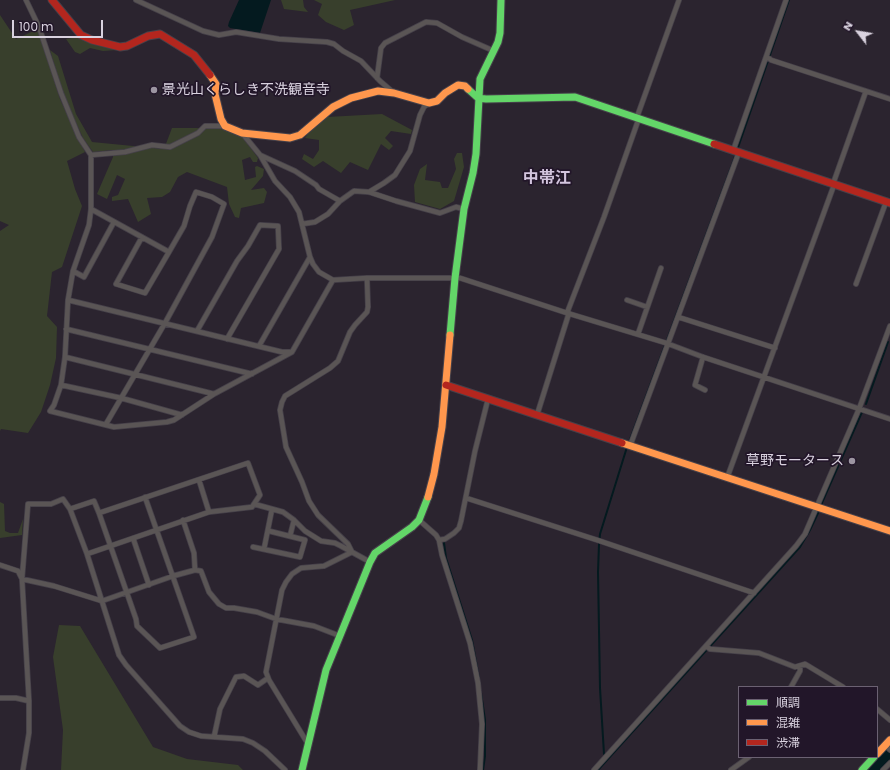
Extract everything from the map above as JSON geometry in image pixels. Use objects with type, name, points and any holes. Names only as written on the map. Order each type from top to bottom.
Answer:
[{"type":"street","points":[[26,0],[39,27],[61,94],[79,137],[91,155],[91,209],[89,225],[74,271],[68,300],[65,357],[61,385],[54,405],[50,411],[114,427],[167,422],[182,415],[214,394],[292,352],[333,280]]},
{"type":"street","points":[[52,0],[81,35],[92,40],[120,47],[127,46],[148,36],[160,34],[194,55],[204,66],[216,84],[215,94],[221,119],[225,126]]},
{"type":"street","points":[[136,0],[203,31],[219,35],[236,32],[279,39],[327,42],[334,44],[361,61],[394,93]]},
{"type":"street","points":[[302,770],[323,682],[370,562],[375,553],[412,527],[419,520],[428,497],[434,474],[442,426],[455,278],[464,209],[476,154],[480,79],[494,51],[500,33],[501,0]]},
{"type":"street","points":[[537,415],[568,313],[604,217],[679,0]]},
{"type":"street","points":[[629,446],[666,343],[678,317],[768,58],[786,0]]},
{"type":"street","points":[[377,78],[381,48],[385,43],[426,22],[438,23],[462,37],[494,51]]},
{"type":"street","points":[[768,58],[890,99]]},
{"type":"street","points":[[91,155],[125,152],[152,146],[170,147],[198,133],[205,126],[225,126],[242,133],[290,138],[300,135],[333,107],[351,98],[378,91],[394,93],[429,102],[437,101],[445,93],[458,85],[465,86],[478,98],[486,100],[575,97],[888,203],[856,284]]},
{"type":"street","points":[[727,478],[775,348],[866,91]]},
{"type":"street","points":[[369,192],[395,175],[410,151],[420,115],[424,107],[429,102]]},
{"type":"street","points":[[242,133],[260,155],[275,181],[290,197],[299,212],[310,257],[319,272],[333,280],[367,278],[460,278],[666,343],[890,419]]},
{"type":"street","points":[[260,155],[295,171],[340,201]]},
{"type":"street","points":[[302,224],[315,222],[328,214],[340,201],[354,191],[369,192],[440,213],[456,207],[464,209]]},
{"type":"street","points":[[106,424],[165,323],[212,237],[224,204],[212,197],[196,192],[184,226],[145,292],[116,284],[142,237]]},
{"type":"street","points":[[91,209],[169,252]]},
{"type":"street","points":[[74,271],[84,277],[114,222]]},
{"type":"street","points":[[197,331],[237,261],[260,226],[278,226],[279,249],[227,339]]},
{"type":"street","points":[[259,346],[310,257]]},
{"type":"street","points":[[638,334],[661,268]]},
{"type":"street","points":[[352,552],[348,544],[318,515],[309,501],[286,448],[280,410],[285,396],[330,368],[338,361],[350,332],[367,312],[367,278]]},
{"type":"street","points":[[68,300],[282,352],[292,352]]},
{"type":"street","points":[[627,300],[647,307]]},
{"type":"street","points":[[678,317],[775,348]]},
{"type":"street","points":[[594,770],[708,647],[805,534],[859,409],[888,335],[890,326]]},
{"type":"street","points":[[66,329],[150,348],[252,374]]},
{"type":"street","points":[[703,356],[695,385],[705,390]]},
{"type":"street","points":[[65,357],[214,394]]},
{"type":"street","points":[[61,385],[121,398],[182,415]]},
{"type":"street","points":[[446,385],[890,531]]},
{"type":"street","points":[[439,540],[445,539],[458,528],[488,399]]},
{"type":"street","points":[[87,554],[209,512],[252,507],[260,495],[248,463],[99,513]]},
{"type":"street","points":[[199,480],[209,512]]},
{"type":"street","points":[[70,509],[94,501],[136,619],[137,626],[160,648],[194,637],[145,497]]},
{"type":"street","points":[[466,498],[599,540],[754,593]]},
{"type":"street","points":[[23,770],[29,733],[29,701],[22,579],[28,504],[51,504],[63,499],[70,509],[87,554],[119,655],[126,664],[180,726],[188,732],[201,736],[243,739],[265,750],[285,770]]},
{"type":"street","points":[[254,504],[283,512],[305,531],[321,541],[335,544],[370,562]]},
{"type":"street","points":[[264,549],[269,531],[268,529],[272,509]]},
{"type":"street","points":[[183,520],[194,553],[195,570]]},
{"type":"street","points":[[290,536],[294,520]]},
{"type":"street","points":[[419,520],[436,535],[439,540],[442,555],[470,644],[478,683],[482,724],[480,770]]},
{"type":"street","points":[[253,547],[300,557],[305,540],[269,531]]},
{"type":"street","points":[[133,538],[149,585]]},
{"type":"street","points":[[308,745],[268,678],[266,672],[282,590],[292,574],[301,568],[324,566],[352,552]]},
{"type":"street","points":[[0,565],[18,572],[22,579],[54,586],[102,601],[173,576],[200,570],[210,592],[219,604],[226,608],[257,612],[276,619],[314,626],[340,636]]},
{"type":"street","points":[[708,647],[759,653],[795,667],[805,664],[840,686]]},
{"type":"street","points":[[792,686],[800,671],[800,666]]},
{"type":"street","points":[[214,737],[220,709],[236,677],[244,676],[258,685],[268,678]]},
{"type":"street","points":[[0,698],[16,698],[29,701]]},
{"type":"street","points":[[878,710],[890,720]]},
{"type":"street","points":[[878,753],[888,746]]},
{"type":"street","points":[[731,770],[748,758]]},
{"type":"street","points":[[862,770],[873,758]]},
{"type":"street","points":[[883,770],[890,763]]},
{"type":"shaded area","points":[[239,0],[271,0],[260,33],[230,28],[228,26]]},
{"type":"shaded area","points":[[281,0],[303,0],[304,7],[308,12],[284,9]]},
{"type":"shaded area","points":[[314,0],[395,0],[350,10],[354,25],[344,30],[326,22],[318,15],[322,4]]},
{"type":"shaded area","points":[[0,15],[16,39],[38,29],[60,99],[85,152],[67,161],[75,189],[82,206],[62,267],[52,272],[47,316],[57,327],[56,358],[50,385],[41,412],[28,433],[1,429],[0,431],[0,231],[9,225],[0,221]]},
{"type":"shaded area","points":[[77,37],[117,50],[103,51],[90,48],[80,54],[75,52],[66,39]]},
{"type":"shaded area","points":[[50,50],[58,56],[76,114],[92,142],[164,149],[172,128],[225,129],[241,135],[258,158],[257,162],[253,162],[250,157],[242,160],[245,180],[256,177],[255,167],[257,166],[264,169],[263,176],[251,190],[264,188],[267,192],[264,203],[241,208],[239,218],[235,217],[229,204],[227,187],[187,172],[178,177],[170,192],[162,197],[147,198],[151,214],[138,222],[128,199],[112,201],[112,197],[118,195],[125,179],[117,175],[107,199],[97,194],[113,157],[113,150],[93,152],[83,138],[63,94]]},
{"type":"shaded area","points":[[382,114],[412,130],[411,134],[391,131],[385,138],[393,146],[389,150],[381,144],[368,170],[350,162],[341,173],[323,161],[314,167],[302,159],[304,154],[313,159],[319,150],[319,140],[305,138],[313,127],[327,117]]},
{"type":"shaded area","points":[[457,153],[462,153],[464,167],[454,201],[440,209],[415,202],[414,185],[420,169],[427,164],[425,180],[440,182],[442,188],[448,188],[456,169],[454,159]]},
{"type":"shaded area","points":[[0,502],[4,504],[5,531],[10,533],[18,533],[23,519],[22,535],[0,538]]},
{"type":"shaded area","points":[[59,625],[80,626],[153,747],[187,759],[238,765],[243,770],[61,770],[63,730],[53,657]]},
{"type":"waterway","points":[[629,442],[733,162],[789,0]]},
{"type":"waterway","points":[[866,404],[888,342]]},
{"type":"waterway","points":[[821,505],[862,412]]},
{"type":"waterway","points":[[604,754],[600,688],[599,544],[600,534],[627,447]]},
{"type":"waterway","points":[[598,770],[800,547],[819,511]]},
{"type":"waterway","points":[[444,543],[446,558],[472,640],[479,678]]},
{"type":"waterway","points":[[481,693],[485,720],[485,756],[483,770]]},
{"type":"waterway","points":[[872,770],[890,751]]},
{"type":"traffic: fast","points":[[450,335],[455,278],[464,209],[476,154],[480,79],[498,42],[500,33],[501,0]]},
{"type":"traffic: fast","points":[[468,89],[478,98],[486,99],[575,97],[714,144]]},
{"type":"traffic: fast","points":[[302,770],[326,670],[370,562],[375,553],[412,527],[419,520],[428,497]]},
{"type":"traffic: fast","points":[[862,770],[873,758]]},
{"type":"traffic: slow","points":[[210,75],[216,84],[215,94],[221,119],[225,126],[242,133],[290,138],[300,135],[333,107],[351,98],[378,91],[394,93],[429,103],[437,101],[445,93],[458,85],[465,86],[468,89]]},
{"type":"traffic: slow","points":[[428,497],[434,474],[442,427],[450,335]]},
{"type":"traffic: slow","points":[[622,443],[890,531]]},
{"type":"traffic: slow","points":[[878,753],[890,740]]},
{"type":"traffic: jam","points":[[52,0],[81,35],[92,40],[120,47],[127,46],[148,36],[160,34],[194,55],[210,75]]},
{"type":"traffic: jam","points":[[714,144],[890,203]]},
{"type":"traffic: jam","points":[[446,385],[622,443]]},
{"type":"place","name":"景光山くらしき不洗観音寺","points":[[154,90]]},
{"type":"place","name":"草野モータース","points":[[852,461]]},
{"type":"district","name":"中帯江","points":[[547,179]]}]
